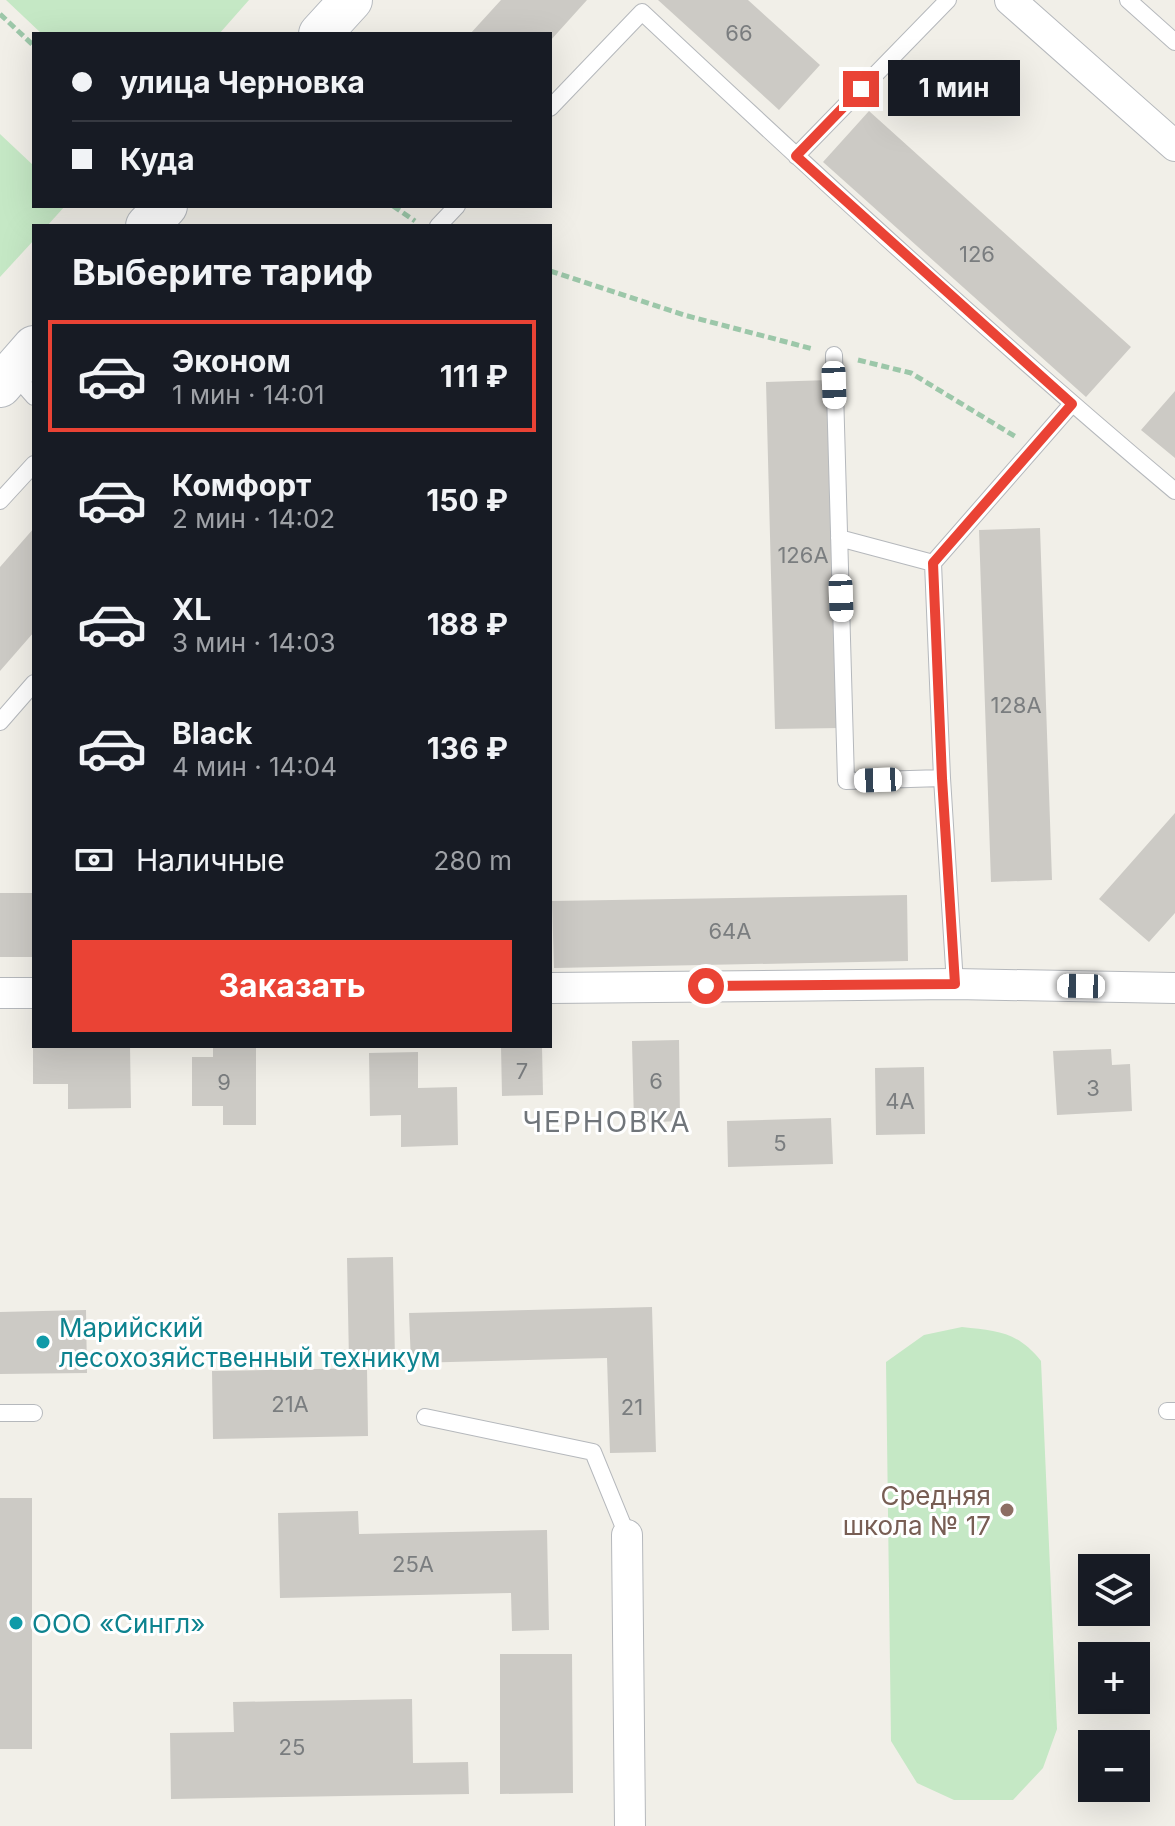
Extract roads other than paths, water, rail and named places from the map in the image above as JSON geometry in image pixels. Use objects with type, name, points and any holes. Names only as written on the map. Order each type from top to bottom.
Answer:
[{"type":"main road","points":[[322,32],[351,0]]},
{"type":"main road","points":[[149,224],[164,208]]},
{"type":"street","points":[[1010,0],[1175,146]]},
{"type":"street","points":[[552,988],[955,984],[1175,988]]},
{"type":"street","points":[[0,993],[32,993]]},
{"type":"street","points":[[627,1535],[630,1826]]},
{"type":"lane","points":[[796,156],[948,0]]},
{"type":"lane","points":[[1128,0],[1175,42]]},
{"type":"lane","points":[[552,106],[642,12],[796,156],[1072,404],[1175,491]]},
{"type":"lane","points":[[440,224],[455,208]]},
{"type":"lane","points":[[834,355],[846,781],[942,778]]},
{"type":"lane","points":[[955,984],[933,563],[1072,404]]},
{"type":"lane","points":[[0,501],[32,466]]},
{"type":"lane","points":[[839,538],[933,563]]},
{"type":"lane","points":[[0,722],[32,685]]},
{"type":"lane","points":[[0,1413],[34,1413]]},
{"type":"lane","points":[[425,1417],[593,1452],[627,1535]]},
{"type":"place","name":"Марийский лесохозяйственный техникум","points":[[43,1342]]},
{"type":"place","name":"Средняя школа № 17","points":[[1007,1510]]},
{"type":"place","name":"ООО «Сингл»","points":[[16,1623]]},
{"type":"district","name":"ЧЕРНОВКА","points":[[607,1122]]}]
